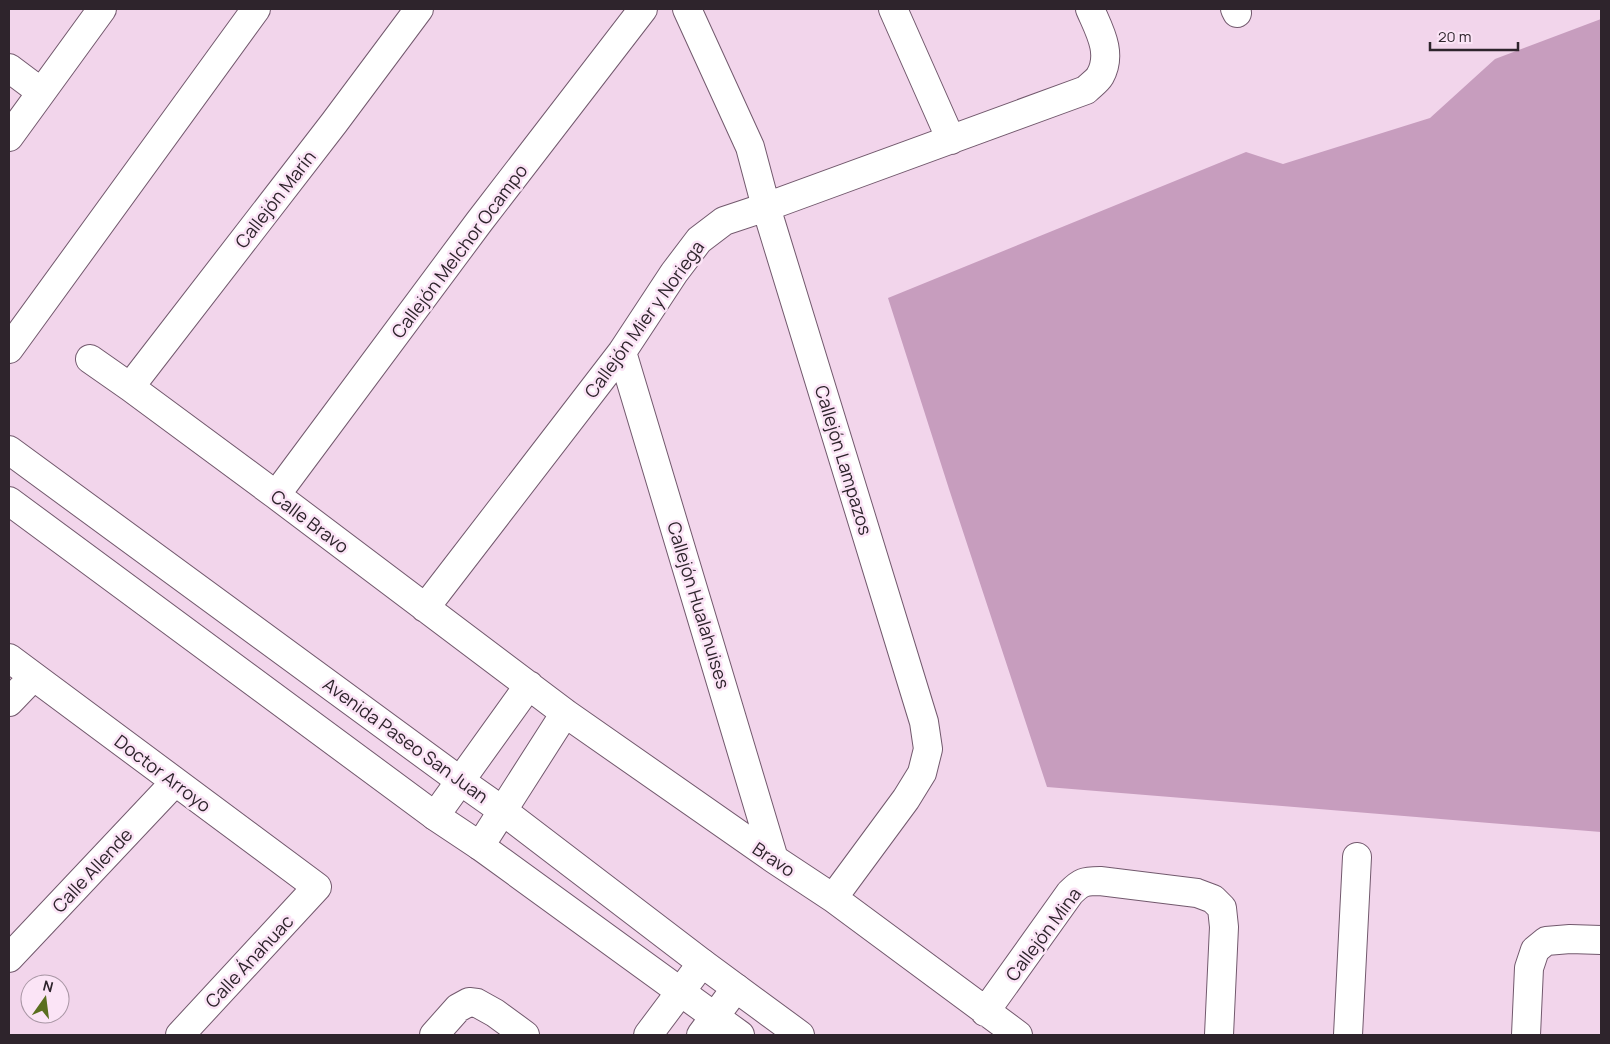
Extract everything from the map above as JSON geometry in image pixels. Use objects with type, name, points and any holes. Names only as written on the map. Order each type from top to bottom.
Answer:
[{"type":"street","points":[[9,136],[102,9]]},
{"type":"street","points":[[9,349],[256,9]]},
{"type":"street","name":"Callejón Marín","points":[[130,387],[334,123],[419,9]]},
{"type":"street","name":"Callejón Melchor Ocampo","points":[[276,495],[479,222],[643,9]]},
{"type":"street","name":"Callejón Lampazos","points":[[687,9],[750,147],[766,207],[924,722],[928,749],[922,773],[906,800],[833,898]]},
{"type":"street","points":[[893,9],[951,140]]},
{"type":"street","name":"Callejón Mier y Noriega","points":[[425,608],[622,352],[674,273],[699,240],[724,221],[1086,90],[1100,78],[1105,63],[1104,42],[1090,9]]},
{"type":"street","points":[[9,68],[41,92]]},
{"type":"street","name":"Callejón Hualahuises","points":[[622,352],[774,859]]},
{"type":"street","name":"Calle Bravo","points":[[90,359],[276,495],[529,685]]},
{"type":"street","name":"Avenida Paseo San Juan","points":[[9,450],[503,811],[702,963],[800,1035]]},
{"type":"street","points":[[9,501],[435,816],[480,846],[681,992],[708,1026],[740,1035]]},
{"type":"street","name":"Doctor Arroyo","points":[[9,658],[317,887]]},
{"type":"street","points":[[9,702],[33,677]]},
{"type":"street","points":[[435,816],[529,685]]},
{"type":"street","name":"Bravo","points":[[529,685],[565,713],[833,898],[1018,1035]]},
{"type":"street","points":[[480,846],[565,713]]},
{"type":"street","name":"Calle Allende","points":[[9,958],[175,782]]},
{"type":"street","points":[[1348,1035],[1357,857]]},
{"type":"street","name":"Callejón Mina","points":[[985,1012],[1070,893],[1079,884],[1087,881],[1100,881],[1197,893],[1214,899],[1222,908],[1224,927],[1219,1035]]},
{"type":"street","name":"Calle Ánahuac","points":[[180,1035],[317,887]]},
{"type":"street","points":[[1526,1035],[1529,968],[1535,950],[1546,941],[1570,939],[1601,940]]},
{"type":"street","points":[[648,1035],[702,963]]},
{"type":"street","points":[[708,1026],[736,988]]},
{"type":"street","points":[[434,1035],[458,1008],[469,1002],[477,1003],[495,1013],[525,1035]]},
{"type":"shaded area","points":[[1601,19],[1601,832],[1047,787],[888,298],[1246,152],[1283,164],[1430,118],[1495,59]]}]
